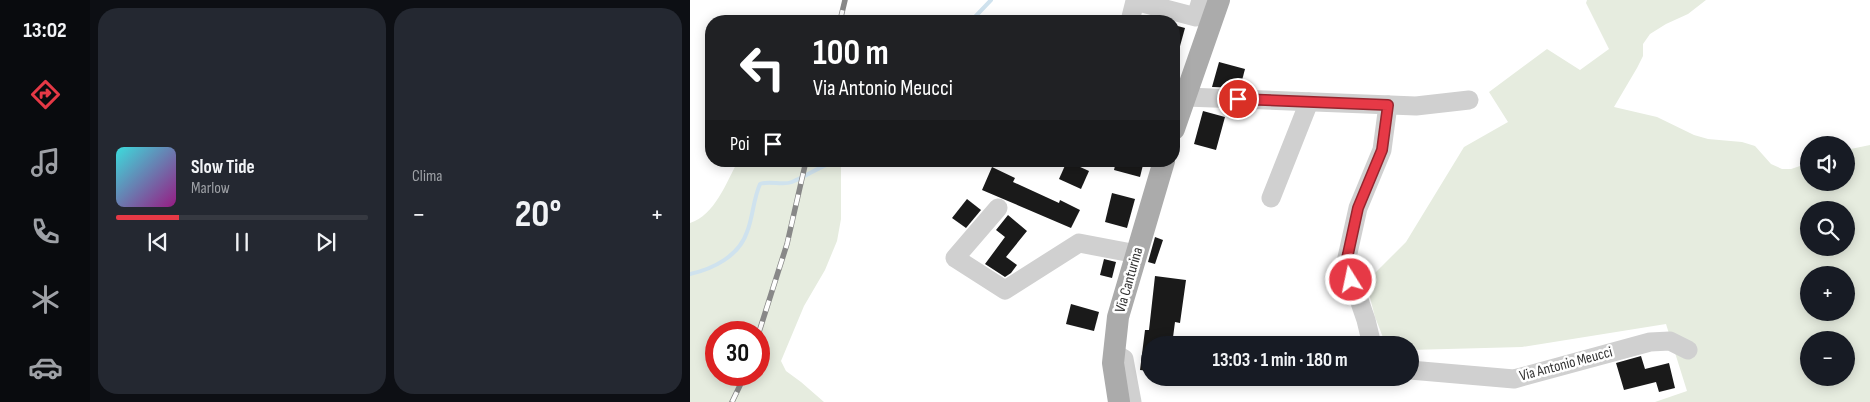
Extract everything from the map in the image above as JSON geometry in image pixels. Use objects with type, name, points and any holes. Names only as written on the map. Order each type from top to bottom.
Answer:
[{"type":"main road","points":[[1180,113],[1219,0]]},
{"type":"main road","name":"Via Canturina","points":[[1119,402],[1113,363],[1118,317],[1162,167]]},
{"type":"street","points":[[1132,15],[1136,1],[1196,17],[1201,0]]},
{"type":"street","points":[[1186,97],[1416,106],[1469,100]]},
{"type":"street","points":[[1271,198],[1309,102]]},
{"type":"street","points":[[1370,336],[1346,262],[1358,208],[1382,150],[1388,105]]},
{"type":"street","points":[[998,208],[955,258],[1005,290],[1079,243],[1137,254]]},
{"type":"street","name":"Via Antonio Meucci","points":[[1419,371],[1514,378],[1650,342],[1670,341],[1688,350]]},
{"type":"street","points":[[1114,353],[1124,359],[1132,402]]},
{"type":"shaded area","points":[[1587,0],[1706,0],[1688,14],[1650,34],[1643,44],[1643,56],[1614,107],[1657,117],[1694,135],[1708,139],[1742,142],[1755,146],[1771,164],[1782,169],[1800,166],[1800,191],[1855,191],[1855,148],[1870,145],[1870,402],[1655,402],[1687,391],[1666,324],[1522,347],[1419,350],[1419,336],[1382,336],[1375,317],[1366,282],[1406,242],[1464,147],[1508,122],[1489,92],[1547,49],[1580,70],[1609,49],[1586,3]]},
{"type":"shaded area","points":[[735,167],[841,167],[841,219],[837,241],[825,270],[804,306],[781,361],[786,371],[824,402],[690,402],[690,223],[706,213],[719,197]]},
{"type":"building","points":[[1180,27],[1185,28],[1180,46]]},
{"type":"building","points":[[1219,62],[1245,69],[1240,88],[1212,87]]},
{"type":"building","points":[[1203,111],[1225,117],[1216,150],[1194,144]]},
{"type":"building","points":[[992,167],[1015,178],[1013,182],[1059,203],[1060,200],[1080,210],[1071,228],[982,190]]},
{"type":"building","points":[[1064,167],[1080,167],[1089,171],[1081,189],[1059,179]]},
{"type":"building","points":[[1115,167],[1142,167],[1140,177],[1114,170]]},
{"type":"building","points":[[1112,193],[1135,199],[1127,228],[1105,222]]},
{"type":"building","points":[[967,199],[981,210],[966,228],[952,218]]},
{"type":"building","points":[[1008,215],[1027,231],[1006,257],[1017,265],[1005,277],[985,264],[1005,237],[996,230]]},
{"type":"building","points":[[1155,237],[1163,240],[1155,264],[1148,262]]},
{"type":"building","points":[[1104,259],[1116,262],[1112,278],[1100,275]]},
{"type":"building","points":[[1155,276],[1186,280],[1180,323],[1175,322],[1173,336],[1144,336],[1145,330],[1149,330]]},
{"type":"building","points":[[1071,304],[1099,312],[1094,331],[1066,324]]},
{"type":"building","points":[[1641,356],[1645,369],[1669,363],[1675,388],[1659,392],[1656,382],[1624,390],[1616,363]]},
{"type":"waterway","points":[[977,15],[991,0]]},
{"type":"waterway","points":[[690,274],[716,265],[732,255],[738,248],[749,226],[760,184],[792,182],[822,167]]},
{"type":"railway","points":[[841,15],[845,0]]},
{"type":"railway","points":[[762,321],[787,244],[805,167]]},
{"type":"railway","points":[[732,402],[740,386]]},
{"type":"route","points":[[1238,99],[1388,105],[1382,150],[1358,208],[1346,262],[1351,280]]}]
